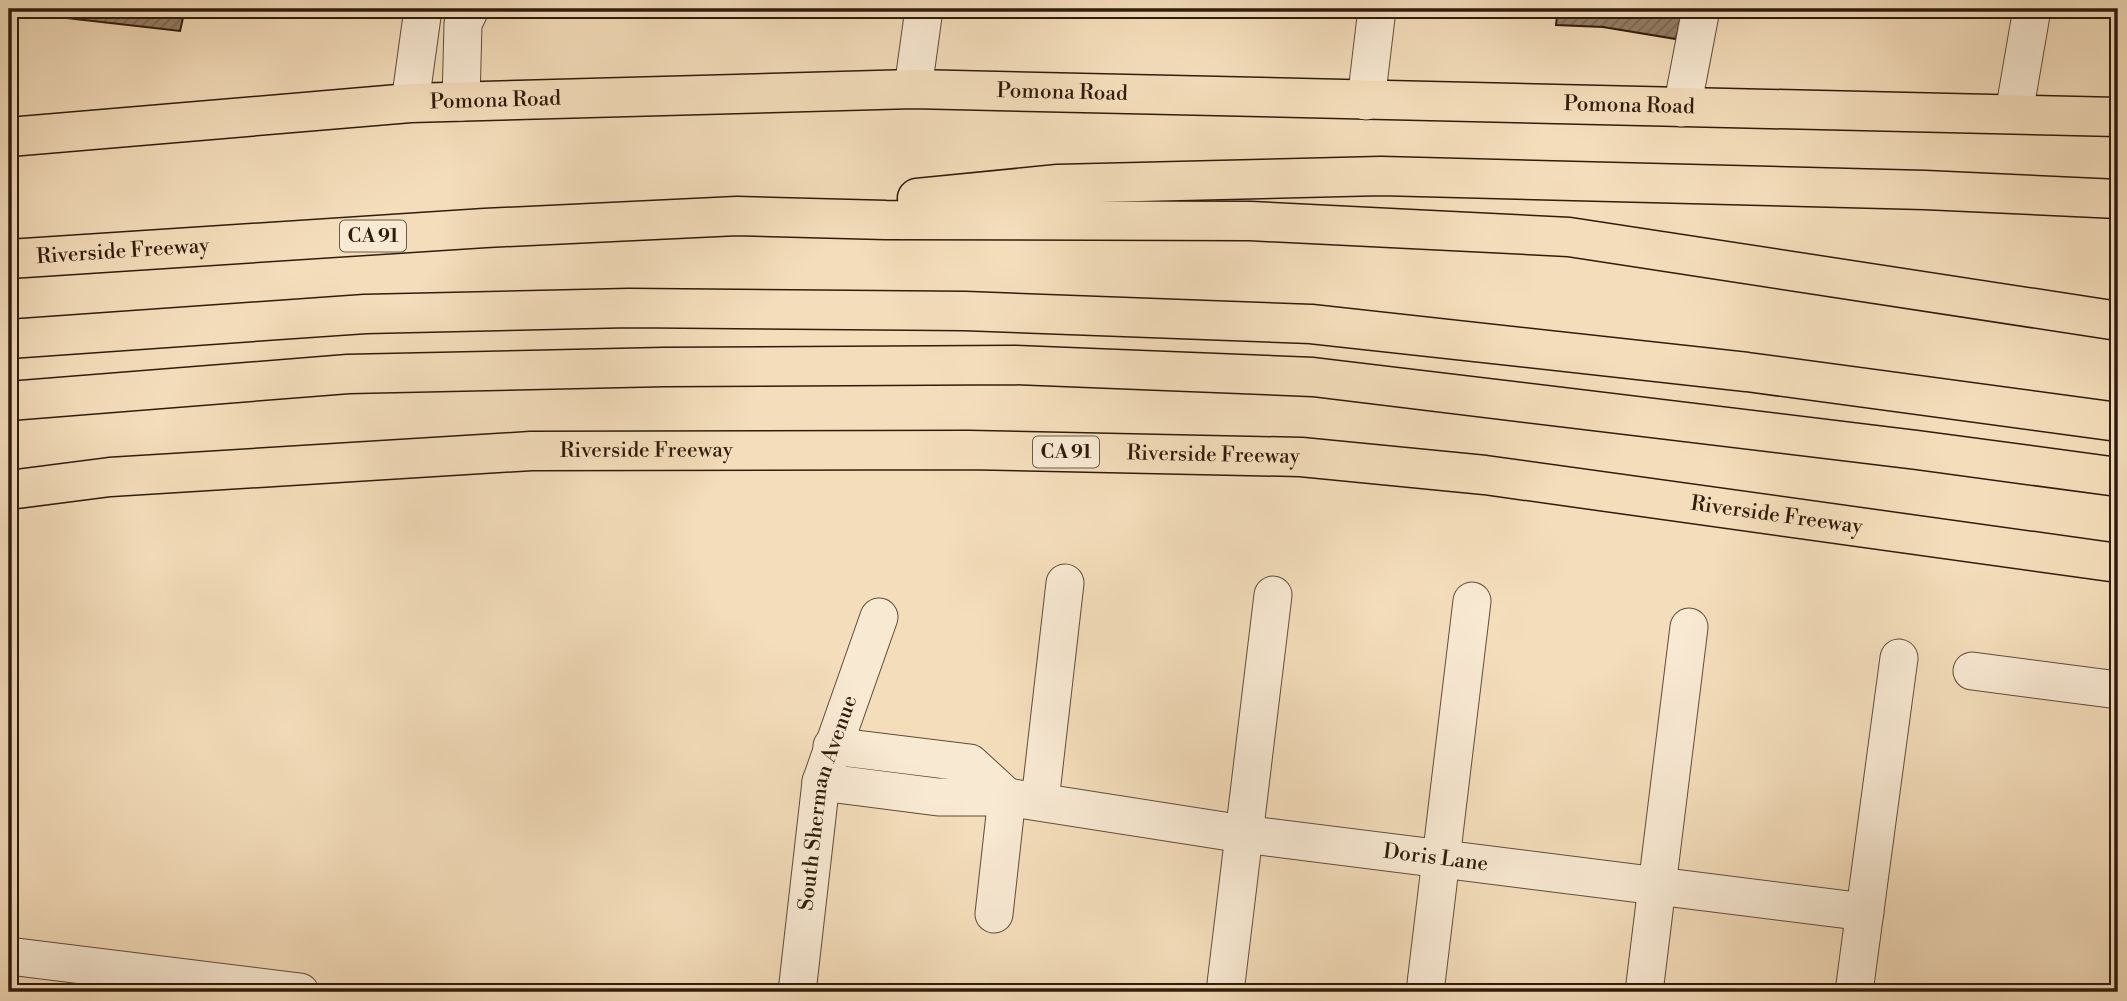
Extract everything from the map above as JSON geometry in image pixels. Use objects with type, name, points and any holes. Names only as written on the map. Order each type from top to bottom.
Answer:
[{"type":"main road","name":"Pomona Road","points":[[9,137],[410,103],[913,89],[2118,117]]},
{"type":"main road","points":[[737,216],[1058,184],[1381,176],[1925,190],[2118,199]]},
{"type":"main road","name":"Riverside Freeway","points":[[9,259],[485,228],[737,216],[886,220],[1250,221],[1569,237],[2118,321]]},
{"type":"main road","points":[[9,339],[365,314],[629,308],[965,311],[1311,324],[1747,372],[2118,422]]},
{"type":"main road","points":[[9,401],[348,374],[664,367],[1016,365],[1313,377],[2118,477]]},
{"type":"main road","name":"Riverside Freeway","points":[[9,490],[110,477],[531,451],[968,450],[1301,457],[1485,475],[2118,563]]},
{"type":"street","points":[[410,103],[423,9]]},
{"type":"street","points":[[461,102],[463,24],[470,9]]},
{"type":"street","points":[[913,89],[924,9]]},
{"type":"street","points":[[1366,101],[1377,9]]},
{"type":"street","points":[[1682,108],[1701,9]]},
{"type":"street","points":[[2014,113],[2032,9]]},
{"type":"street","points":[[994,914],[1024,799],[1065,583]]},
{"type":"street","points":[[1225,992],[1273,595]]},
{"type":"street","points":[[1425,992],[1472,601]]},
{"type":"street","name":"South Sherman Avenue","points":[[797,992],[821,782],[879,617]]},
{"type":"street","points":[[1644,992],[1689,627]]},
{"type":"street","points":[[1854,992],[1899,658]]},
{"type":"street","points":[[1972,670],[2118,690]]},
{"type":"street","points":[[832,746],[970,763],[1024,799]]},
{"type":"street","name":"Doris Lane","points":[[821,782],[938,797],[1024,799],[1243,834],[1441,861],[1865,912]]},
{"type":"street","points":[[9,956],[300,992]]},
{"type":"building","points":[[9,9],[185,9],[180,31],[14,12]]},
{"type":"building","points":[[309,9],[371,9],[357,15]]},
{"type":"building","points":[[1558,9],[1683,9],[1676,39],[1603,27],[1556,25]]}]
